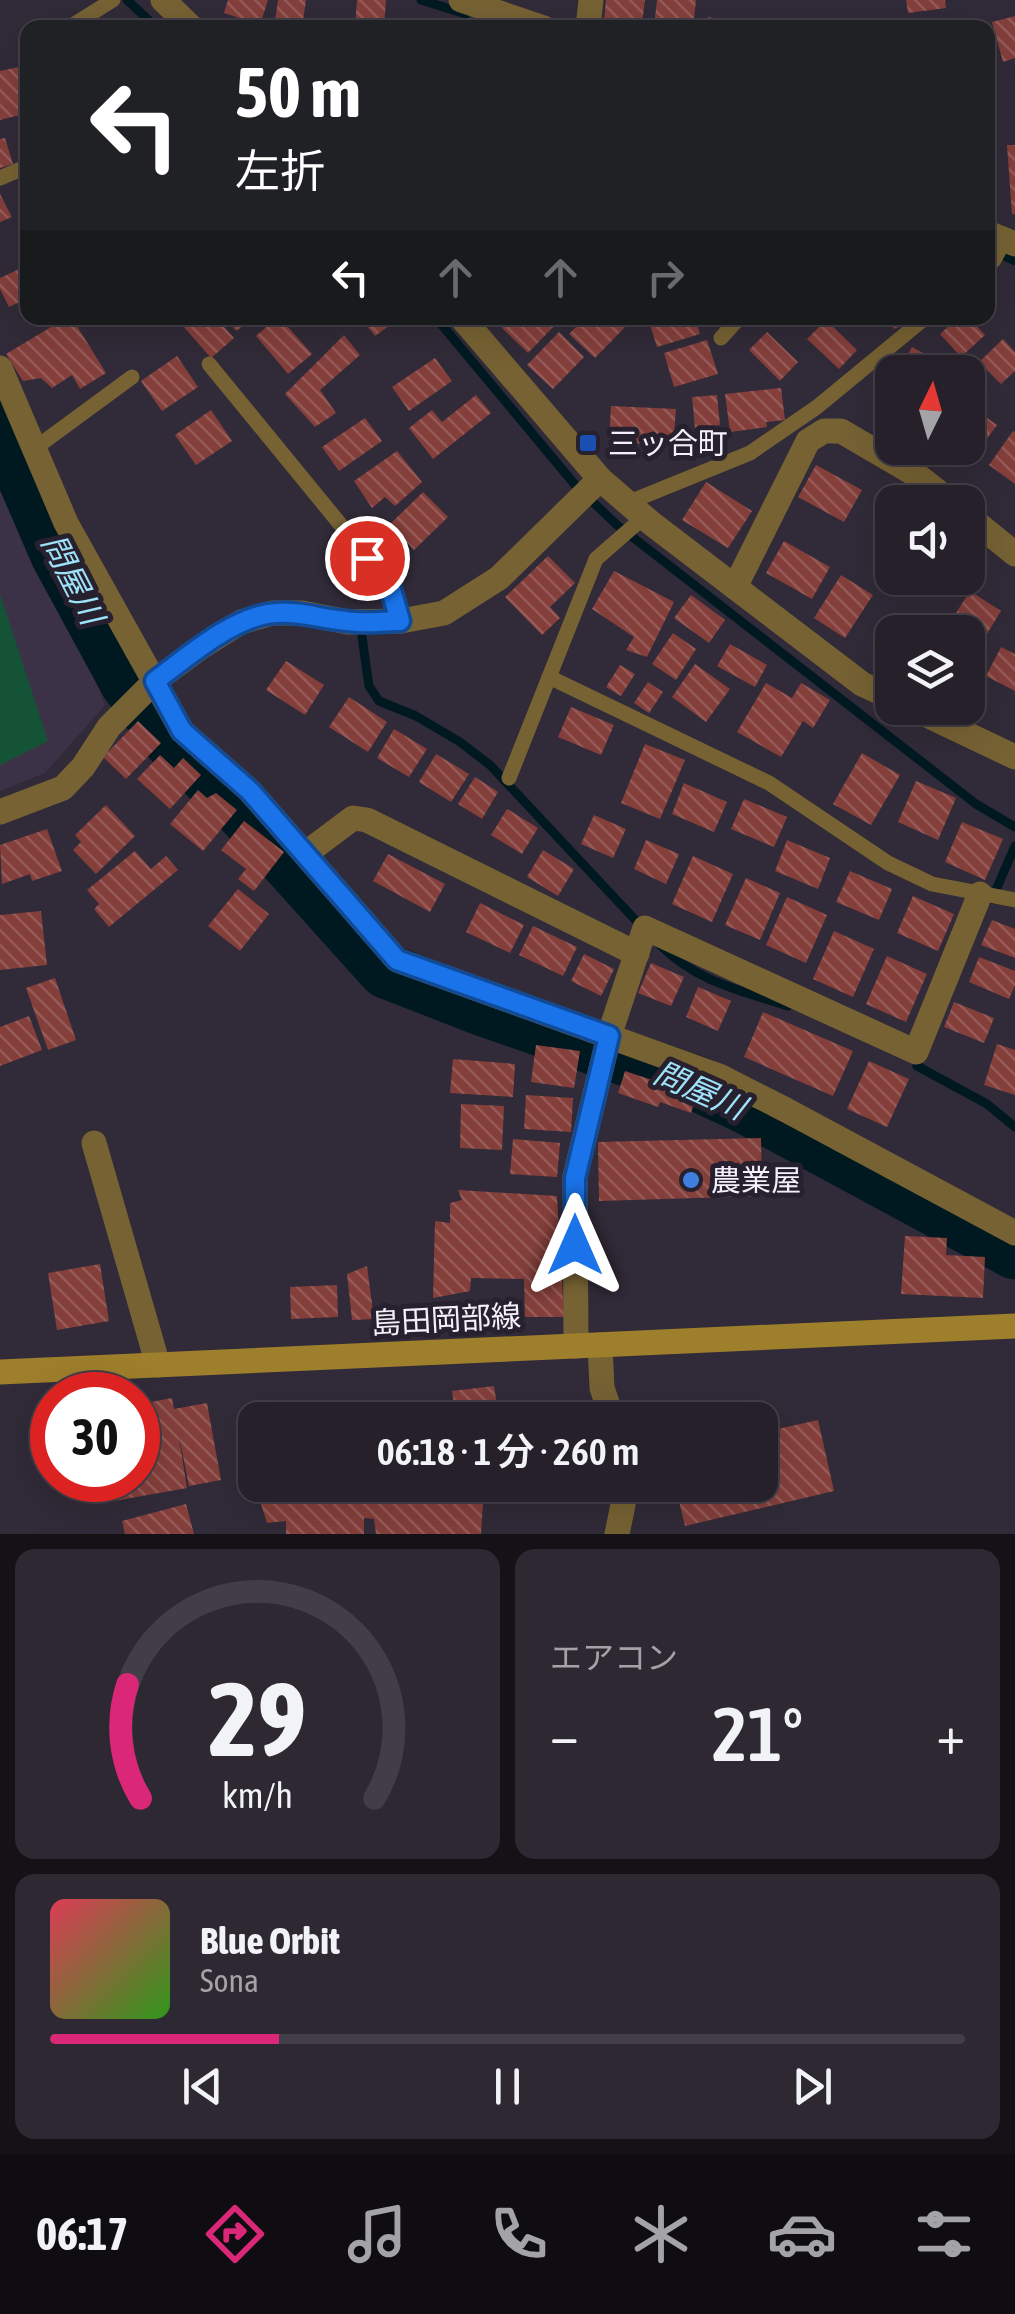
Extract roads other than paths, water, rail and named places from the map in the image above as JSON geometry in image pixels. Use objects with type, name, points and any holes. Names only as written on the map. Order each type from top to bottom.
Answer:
[{"type":"main road","name":"島田岡部線","points":[[0,1372],[1015,1326]]},
{"type":"street","points":[[163,0],[184,20]]},
{"type":"street","points":[[461,0],[520,20]]},
{"type":"street","points":[[468,325],[600,480],[735,587],[875,690]]},
{"type":"street","points":[[0,368],[66,523],[182,731],[250,791],[397,960],[718,1076],[1015,1233]]},
{"type":"street","points":[[735,587],[808,441],[824,430],[841,431],[929,485]]},
{"type":"street","points":[[0,812],[63,788],[109,728],[155,681],[241,622],[272,612],[348,622],[400,621],[444,613],[499,578],[600,480]]},
{"type":"street","points":[[985,530],[1015,554]]},
{"type":"street","points":[[948,725],[1015,756]]},
{"type":"street","points":[[305,854],[353,818],[367,820],[637,954]]},
{"type":"street","points":[[607,1402],[588,1345],[575,1178],[609,1036],[646,928],[916,1052],[980,894]]},
{"type":"street","points":[[94,1142],[158,1365]]},
{"type":"street","points":[[617,1534],[624,1502]]},
{"type":"lane","points":[[81,20],[113,0]]},
{"type":"lane","points":[[721,338],[733,325]]},
{"type":"lane","points":[[509,778],[596,559],[636,510],[750,453],[817,407],[917,325]]},
{"type":"lane","points":[[210,364],[390,586],[400,621]]},
{"type":"lane","points":[[34,449],[132,377]]},
{"type":"lane","points":[[549,677],[769,782],[888,863],[932,884],[1015,900]]},
{"type":"waterway","points":[[127,0],[148,20]]},
{"type":"waterway","points":[[421,0],[466,14]]},
{"type":"waterway","points":[[995,251],[1015,261]]},
{"type":"waterway","points":[[442,325],[576,486],[617,525],[976,804],[1015,827]]},
{"type":"waterway","name":"問屋川","points":[[0,421],[58,555],[127,682],[170,740],[242,811],[386,971],[698,1084],[1015,1252]]},
{"type":"waterway","points":[[362,637],[369,686],[379,701],[416,716],[490,765],[641,926]]},
{"type":"waterway","points":[[992,899],[1015,846]]},
{"type":"waterway","points":[[659,944],[704,976],[788,1006]]},
{"type":"waterway","points":[[922,1054],[917,1066],[987,1104],[1015,1127]]},
{"type":"place","name":"三ッ合町","points":[[588,443]]},
{"type":"place","name":"農業屋","points":[[691,1180]]}]
